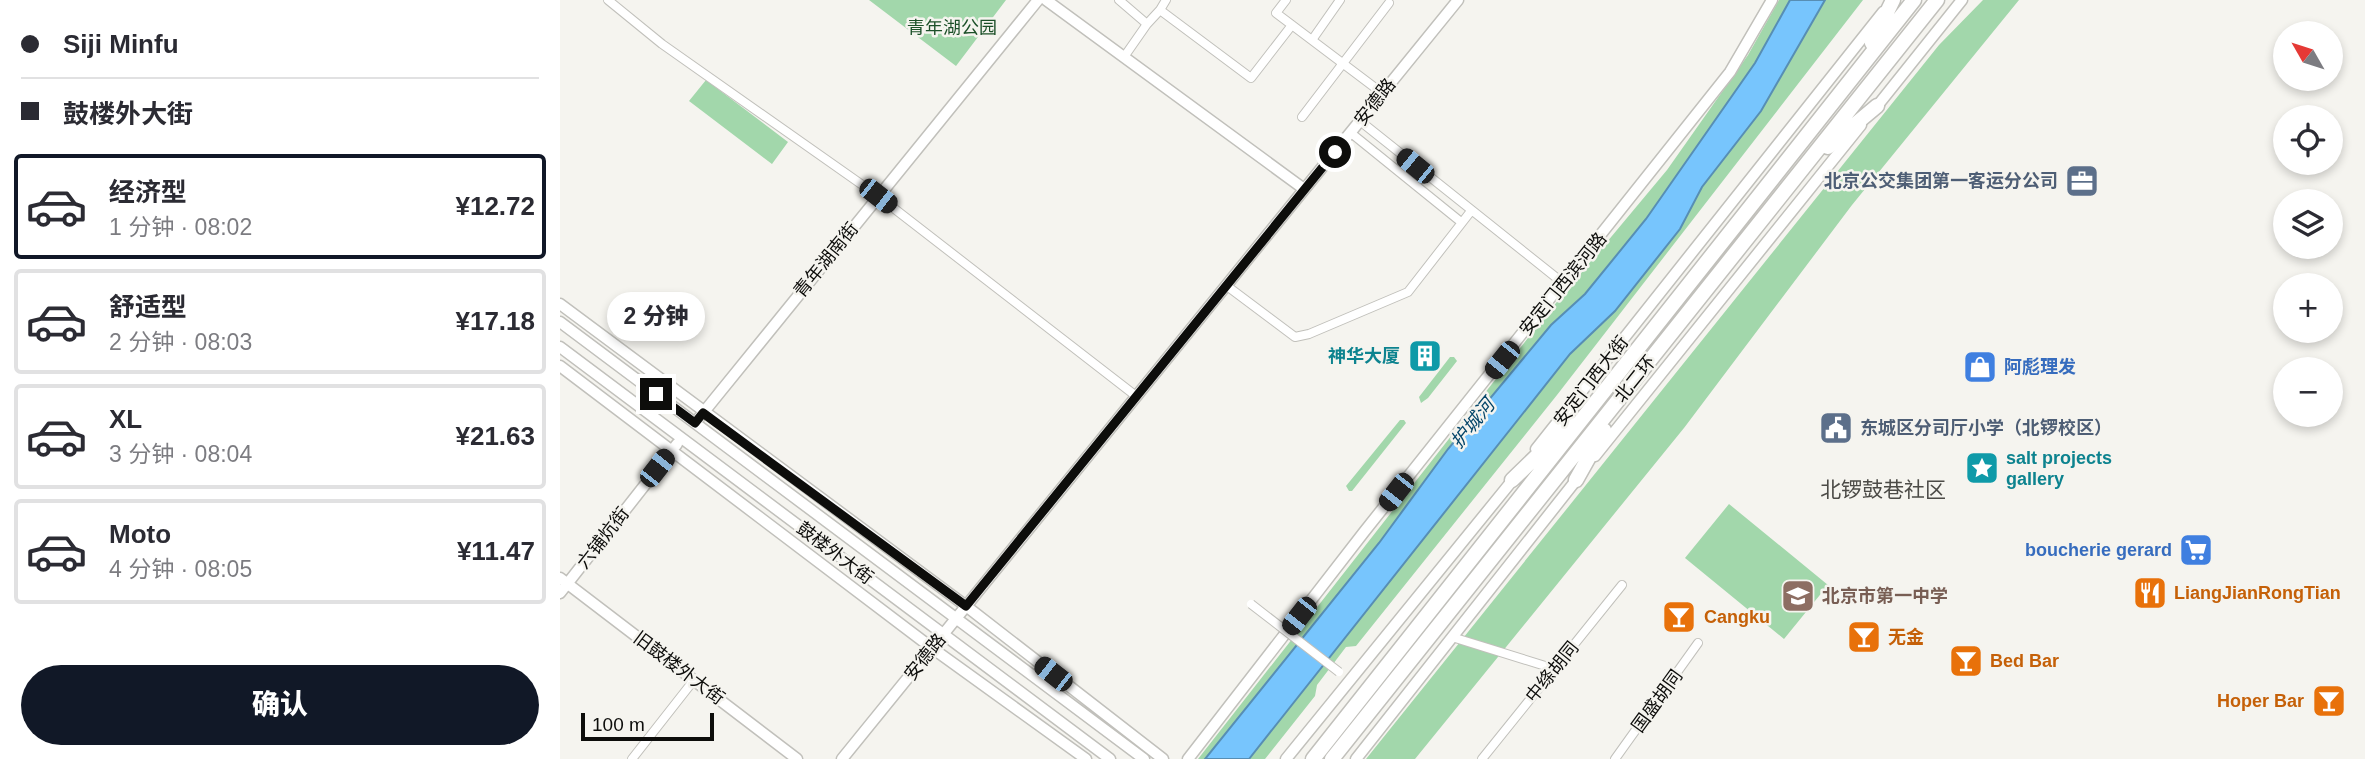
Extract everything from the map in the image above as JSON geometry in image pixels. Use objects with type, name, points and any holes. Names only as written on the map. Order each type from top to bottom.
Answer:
[{"type":"highway","points":[[1861,66],[1893,0]]},
{"type":"highway","name":"北二环","points":[[1312,759],[1914,0]]},
{"type":"highway","name":"北二环","points":[[1332,759],[1937,0]]},
{"type":"highway","points":[[1801,171],[1877,106]]},
{"type":"highway","points":[[1513,480],[1611,383]]},
{"type":"highway","points":[[1576,480],[1625,392]]},
{"type":"street","points":[[608,0],[662,44],[878,196],[1136,396]]},
{"type":"street","name":"青年湖南街","points":[[695,423],[1038,0]]},
{"type":"street","points":[[1046,0],[1304,189]]},
{"type":"street","points":[[1119,0],[1147,24]]},
{"type":"street","points":[[1124,57],[1166,0]]},
{"type":"street","points":[[1286,0],[1276,13],[1382,93]]},
{"type":"street","points":[[1312,40],[1340,0]]},
{"type":"street","name":"安德路","points":[[842,759],[1458,0]]},
{"type":"street","name":"安定门西滨河路","points":[[1188,759],[1730,72],[1772,0]]},
{"type":"street","name":"安定门西大街","points":[[1286,759],[1513,480],[1893,0]]},
{"type":"street","points":[[1356,759],[1576,480],[1962,0]]},
{"type":"street","points":[[1302,117],[1389,4]]},
{"type":"street","points":[[1160,10],[1251,78],[1292,25]]},
{"type":"street","points":[[1360,121],[1563,283]]},
{"type":"street","points":[[1351,133],[1461,222]]},
{"type":"street","points":[[1227,286],[1295,337],[1309,334],[1408,292],[1471,211]]},
{"type":"street","name":"鼓楼外大街","points":[[560,304],[703,413],[966,606],[1163,759]]},
{"type":"street","name":"鼓楼外大街","points":[[560,322],[1144,759]]},
{"type":"street","name":"鼓楼外大街","points":[[560,347],[1110,759]]},
{"type":"street","name":"鼓楼外大街","points":[[560,366],[673,449],[932,648],[1086,759]]},
{"type":"street","name":"六铺炕街","points":[[560,593],[564,580],[682,437]]},
{"type":"street","name":"旧鼓楼外大街","points":[[564,580],[797,759]]},
{"type":"street","name":"中绦胡同","points":[[1482,759],[1622,585]]},
{"type":"street","points":[[1251,604],[1350,680]]},
{"type":"street","points":[[1452,637],[1555,669]]},
{"type":"street","name":"国盛胡同","points":[[1615,759],[1698,643]]},
{"type":"street","points":[[632,759],[694,680]]},
{"type":"green space","name":"青年湖公园","points":[[869,0],[1006,0],[956,66]]},
{"type":"green space","points":[[1779,0],[1863,0],[1557,395],[1356,646],[1346,647],[1317,685],[1315,696],[1265,759],[1198,759],[1546,315],[1667,170],[1748,55]]},
{"type":"green space","points":[[1983,0],[2019,0],[1852,205],[1684,428],[1415,759],[1366,759],[1939,45]]},
{"type":"green space","points":[[706,80],[788,142],[772,164],[689,101]]},
{"type":"green space","points":[[1450,357],[1457,361],[1421,403],[1419,397]]},
{"type":"green space","points":[[1400,420],[1406,423],[1352,491],[1349,491],[1346,486]]},
{"type":"green space","points":[[1729,504],[1828,585],[1784,639],[1685,558]]},
{"type":"water","name":"护城河","points":[[1790,0],[1825,0],[1761,111],[1702,187],[1680,229],[1615,311],[1570,354],[1249,759],[1205,759],[1379,543],[1448,449],[1551,325],[1585,294],[1646,219],[1755,63]]},
{"type":"place","name":"北京公交集团第一客运分公司","points":[[2082,181]]},
{"type":"place","name":"神华大厦","points":[[1425,356]]},
{"type":"place","name":"阿彪理发","points":[[1980,367]]},
{"type":"place","name":"东城区分司厅小学（北锣校区）","points":[[1836,428]]},
{"type":"place","name":"salt projects gallery","points":[[1982,468]]},
{"type":"place","name":"boucherie gerard","points":[[2196,550]]},
{"type":"place","name":"LiangJianRongTian","points":[[2150,593]]},
{"type":"place","name":"北京市第一中学","points":[[1798,596]]},
{"type":"place","name":"Cangku","points":[[1679,617]]},
{"type":"place","name":"无金","points":[[1864,637]]},
{"type":"place","name":"Bed Bar","points":[[1966,661]]},
{"type":"place","name":"Hoper Bar","points":[[2329,701]]},
{"type":"district","name":"北锣鼓巷社区","points":[[1883,490]]},
{"type":"route","points":[[656,394],[695,423],[703,413],[966,606],[1335,152]]}]
